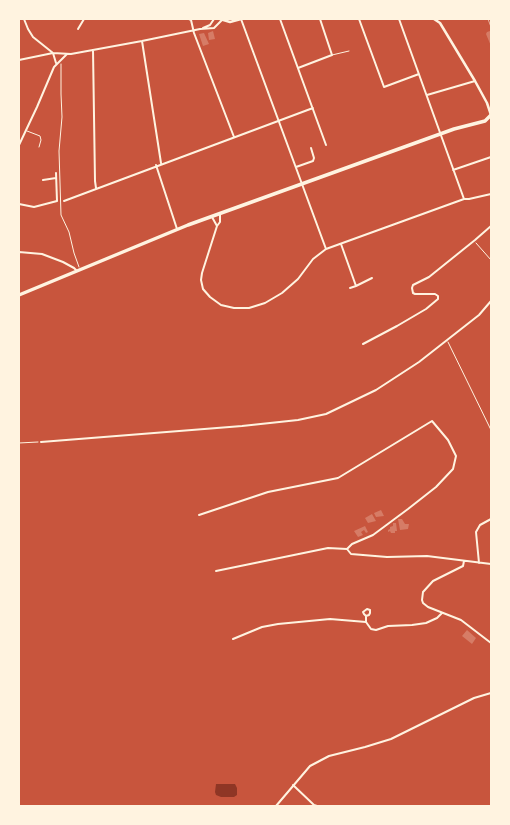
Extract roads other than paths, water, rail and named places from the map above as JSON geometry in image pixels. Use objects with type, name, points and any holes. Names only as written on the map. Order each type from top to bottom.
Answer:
[{"type":"main road","points":[[19,295],[177,229],[441,134],[485,121],[491,115]]},
{"type":"street","points":[[24,19],[33,37],[53,53],[56,64]]},
{"type":"street","points":[[78,29],[84,19]]},
{"type":"street","points":[[189,19],[191,20],[234,137]]},
{"type":"street","points":[[200,29],[210,25],[214,19]]},
{"type":"street","points":[[19,60],[53,53],[67,54],[142,42],[194,30],[214,28],[221,20],[230,22],[241,19],[326,249]]},
{"type":"street","points":[[280,19],[326,145]]},
{"type":"street","points":[[298,68],[332,56],[320,19]]},
{"type":"street","points":[[359,19],[384,86],[419,74]]},
{"type":"street","points":[[399,19],[464,199]]},
{"type":"street","points":[[434,19],[440,23],[475,81],[487,103],[491,115]]},
{"type":"street","points":[[142,42],[161,163]]},
{"type":"street","points":[[93,50],[94,181],[96,188]]},
{"type":"street","points":[[19,146],[56,64],[67,54]]},
{"type":"street","points":[[427,95],[475,81]]},
{"type":"street","points":[[64,201],[161,163],[313,108]]},
{"type":"street","points":[[296,167],[313,160],[314,158],[311,148]]},
{"type":"street","points":[[453,170],[491,157]]},
{"type":"street","points":[[156,165],[177,229]]},
{"type":"street","points":[[19,204],[34,207],[57,201],[56,173]]},
{"type":"street","points":[[43,180],[56,178]]},
{"type":"street","points":[[220,213],[220,222],[217,226],[204,263],[201,280],[203,288],[210,297],[221,305],[234,308],[249,308],[282,293],[298,279],[313,259],[326,249],[464,199],[491,194]]},
{"type":"street","points":[[212,216],[217,226]]},
{"type":"street","points":[[363,344],[397,326],[438,299],[436,294],[413,293],[413,285],[428,277],[491,226]]},
{"type":"street","points":[[341,244],[356,286]]},
{"type":"street","points":[[19,270],[19,253],[42,254],[63,262],[78,270]]},
{"type":"street","points":[[350,288],[372,278]]},
{"type":"street","points":[[41,442],[200,430],[316,417],[335,411],[376,390],[419,362],[479,315],[491,301]]},
{"type":"street","points":[[199,515],[268,492],[338,478],[432,421],[448,440],[456,456],[453,470],[436,487],[373,535],[352,544],[347,549],[328,548],[216,572]]},
{"type":"street","points":[[479,563],[476,532],[480,525],[491,519]]},
{"type":"street","points":[[347,549],[351,554],[426,556],[491,564]]},
{"type":"street","points":[[464,561],[463,566],[433,581],[423,592],[423,603],[428,607],[461,620],[491,643]]},
{"type":"street","points":[[366,616],[366,622],[371,629],[376,630],[388,626],[426,623],[438,618],[442,613]]},
{"type":"street","points":[[233,639],[262,627],[278,624],[330,619],[366,622]]},
{"type":"street","points":[[276,806],[310,766],[329,756],[365,748],[391,739],[474,698],[491,693]]},
{"type":"street","points":[[293,785],[314,806]]},
{"type":"lane","points":[[332,56],[349,51]]},
{"type":"lane","points":[[26,130],[40,136],[41,140],[39,147]]},
{"type":"railway","points":[[488,19],[491,27]]}]
